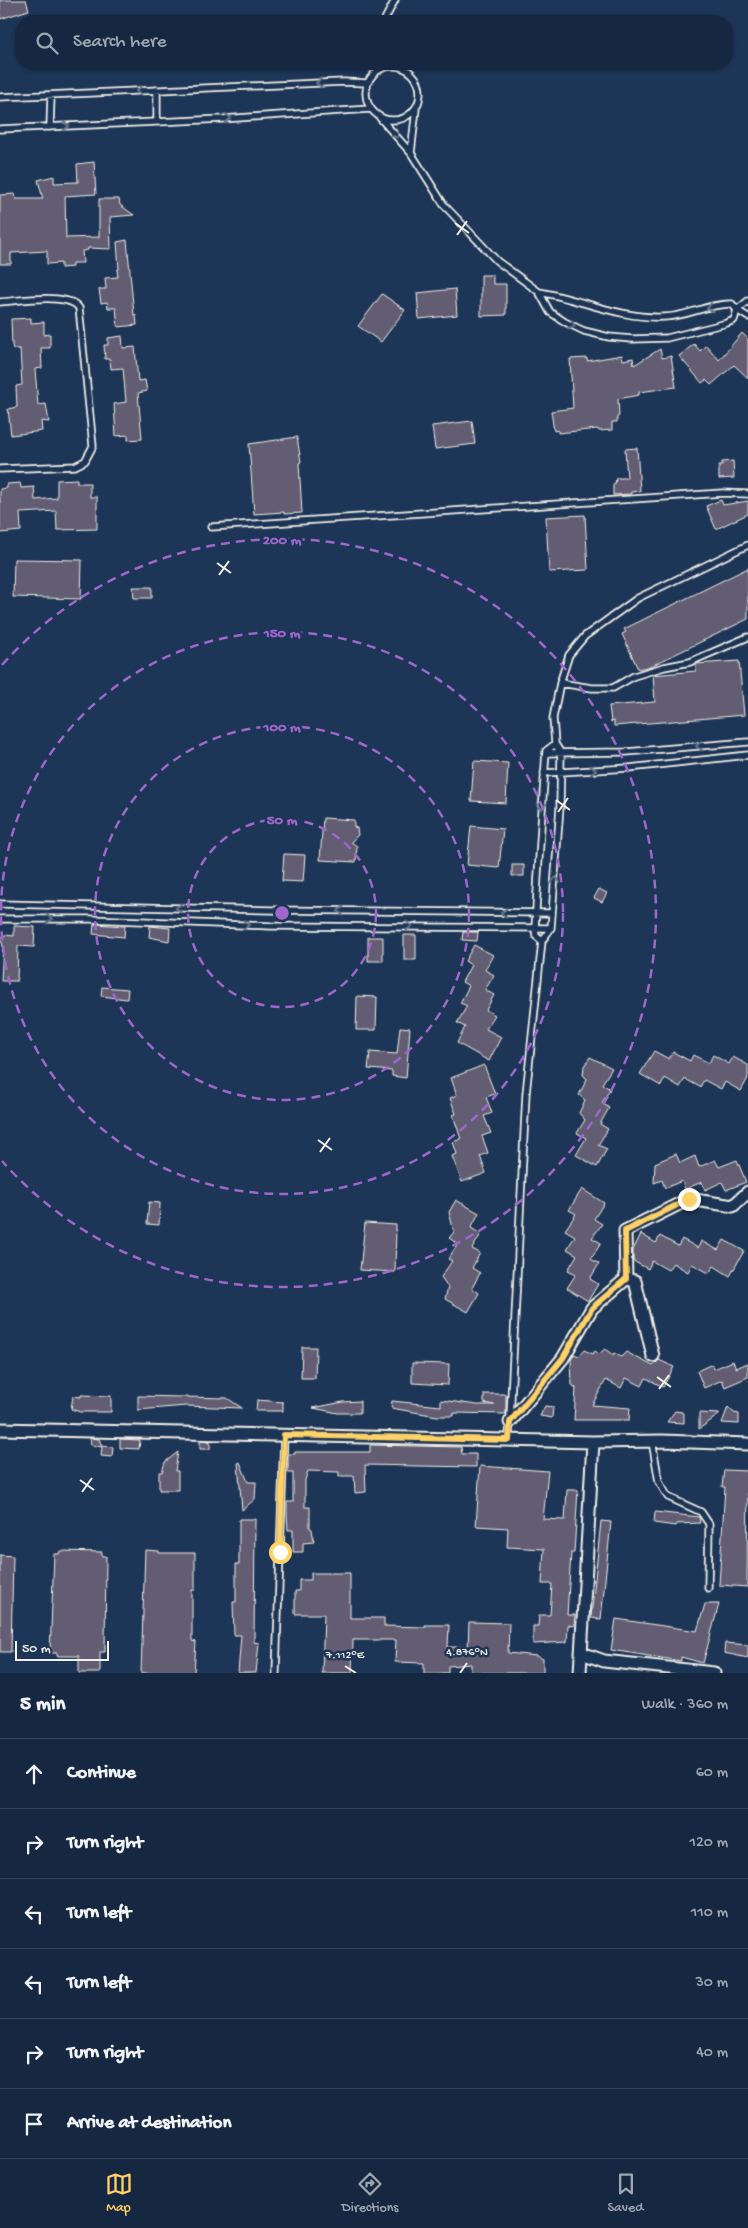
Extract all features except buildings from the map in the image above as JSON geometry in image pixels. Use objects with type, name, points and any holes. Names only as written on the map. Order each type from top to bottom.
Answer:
[{"type":"street","points":[[626,1279],[625,1231],[689,1199],[733,1206],[748,1192]]},
{"type":"street","points":[[510,1422],[563,1358],[592,1308],[626,1279]]},
{"type":"street","points":[[626,1279],[635,1281],[653,1356]]},
{"type":"street","points":[[0,1429],[748,1444]]},
{"type":"street","points":[[580,1673],[593,1442]]},
{"type":"street","points":[[582,1653],[604,1661],[714,1673]]},
{"type":"lane","points":[[387,15],[395,0]]},
{"type":"lane","points":[[376,70],[368,83],[366,96],[370,109],[411,153],[444,205],[461,224],[497,261],[539,292],[550,312],[565,322],[584,331],[609,337],[632,339],[667,338],[734,320],[738,310],[748,301]]},
{"type":"lane","points":[[380,118],[400,120],[412,114],[416,109],[421,91],[419,82],[414,74],[408,70]]},
{"type":"lane","points":[[0,97],[343,82],[368,83]]},
{"type":"lane","points":[[157,90],[157,122]]},
{"type":"lane","points":[[50,127],[51,96]]},
{"type":"lane","points":[[0,129],[370,109]]},
{"type":"lane","points":[[411,153],[416,109]]},
{"type":"lane","points":[[539,292],[564,296],[633,316],[665,317],[696,312],[724,303],[732,304],[748,317]]},
{"type":"lane","points":[[0,302],[35,299],[69,300],[76,303],[79,308],[93,446],[85,461],[75,466],[0,469]]},
{"type":"lane","points":[[211,527],[723,493],[748,494]]},
{"type":"lane","points":[[509,1440],[526,1094],[542,941],[551,928],[562,772],[561,753],[554,744],[553,718],[560,683],[569,655],[585,636],[609,617],[638,598],[748,544]]},
{"type":"lane","points":[[560,683],[592,688],[612,688],[634,676],[690,662],[748,638]]},
{"type":"lane","points":[[546,753],[626,752],[748,742]]},
{"type":"lane","points":[[542,941],[536,936],[535,929],[541,859],[544,773],[546,753],[554,744]]},
{"type":"lane","points":[[544,773],[748,755]]},
{"type":"lane","points":[[0,904],[271,910],[552,913]]},
{"type":"lane","points":[[0,919],[90,919],[271,926],[551,928]]},
{"type":"lane","points":[[276,1673],[284,1435]]},
{"type":"lane","points":[[652,1441],[659,1482],[668,1497],[700,1512],[709,1524],[708,1588]]},
{"type":"route","points":[[280,1552],[284,1435],[509,1440],[510,1422],[563,1358],[592,1308],[626,1279],[625,1231],[689,1199]]}]
